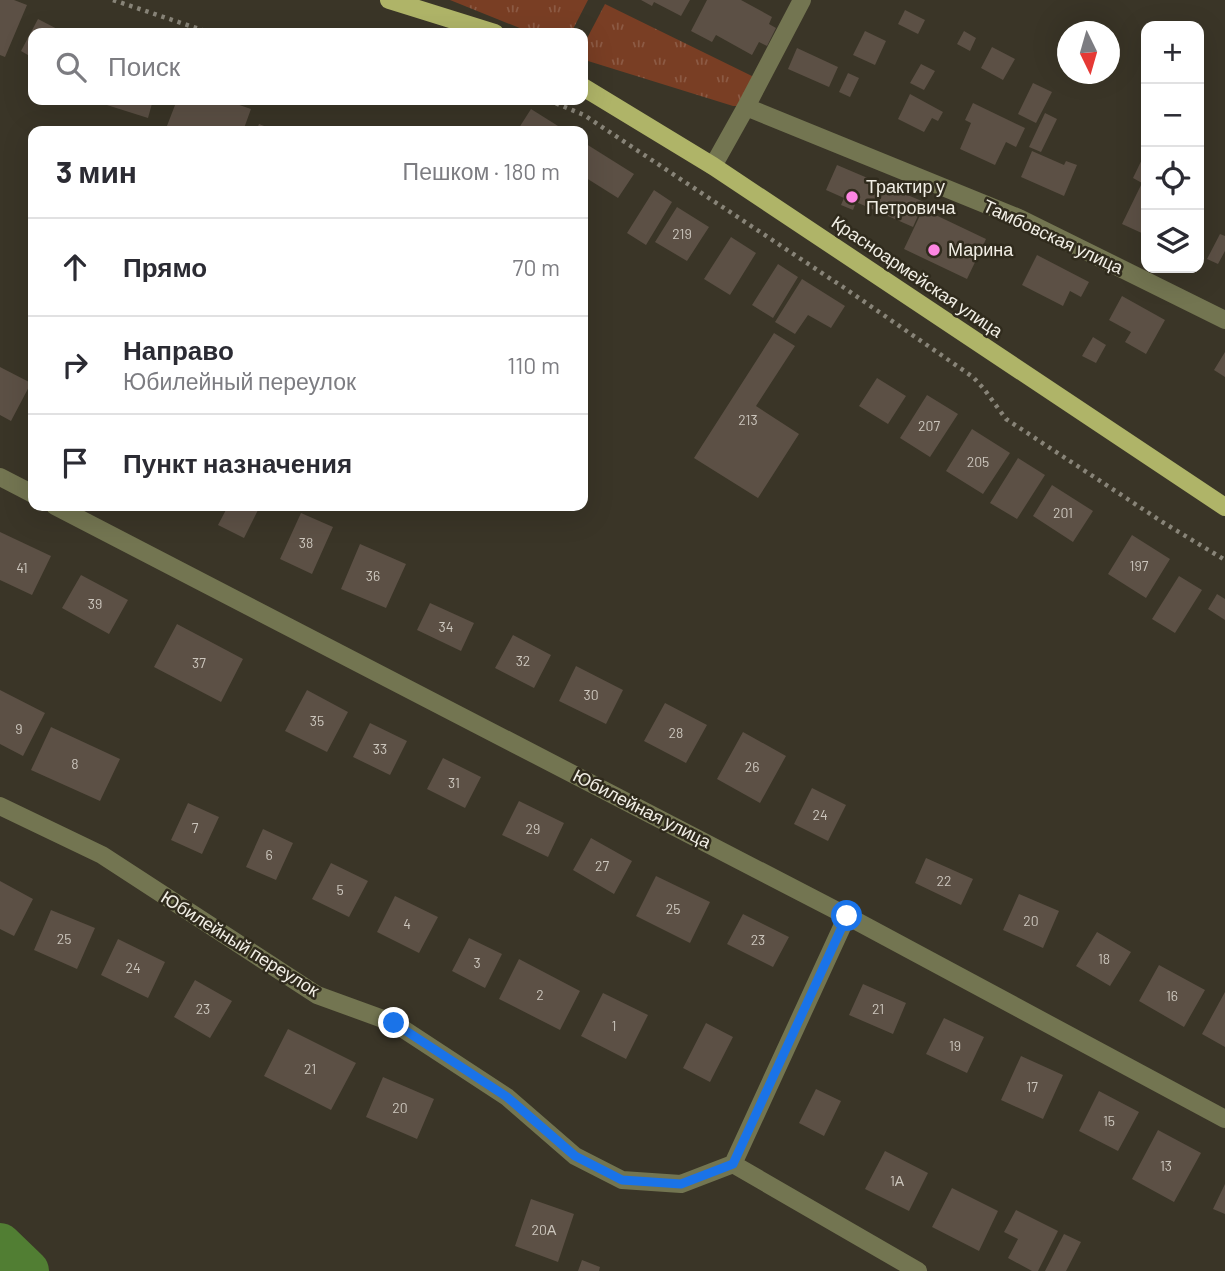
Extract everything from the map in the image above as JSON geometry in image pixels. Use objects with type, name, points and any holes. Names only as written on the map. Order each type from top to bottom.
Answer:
[{"type":"main road","points":[[389,0],[479,28]]},
{"type":"main road","name":"Красноармейская улица","points":[[588,90],[713,166],[1225,507]]},
{"type":"street","points":[[713,166],[802,0]]},
{"type":"street","name":"Тамбовская улица","points":[[746,107],[1019,218],[1225,320]]},
{"type":"street","points":[[0,477],[28,491]]},
{"type":"street","name":"Юбилейная улица","points":[[65,511],[847,916],[1225,1119]]},
{"type":"street","name":"Юбилейный переулок","points":[[0,806],[102,855],[317,995],[394,1023],[507,1097],[575,1156],[622,1180],[681,1184],[733,1164]]},
{"type":"street","points":[[847,916],[733,1164],[918,1271]]},
{"type":"path","points":[[113,0],[196,28]]},
{"type":"path","points":[[559,105],[584,116],[843,288],[973,377],[1006,419],[1225,560]]},
{"type":"green space","points":[[450,0],[588,0],[574,28],[520,28]]},
{"type":"green space","points":[[605,4],[756,78],[737,106],[733,106],[588,61],[588,36]]},
{"type":"building","points":[[0,0],[14,0],[27,5],[5,57],[0,55]]},
{"type":"building","points":[[641,0],[690,0],[681,16],[654,2],[652,6]]},
{"type":"building","points":[[707,0],[741,0],[772,17],[769,24],[776,28],[767,46],[759,42],[752,55],[716,35],[712,42],[691,31]]},
{"type":"building","points":[[905,10],[925,20],[918,34],[898,24]]},
{"type":"building","points":[[38,19],[55,28],[33,28]]},
{"type":"building","points":[[865,31],[886,41],[875,65],[853,55]]},
{"type":"building","points":[[964,31],[976,38],[970,51],[957,44]]},
{"type":"building","points":[[28,38],[28,55],[21,51]]},
{"type":"building","points":[[992,47],[1015,59],[1003,80],[981,68]]},
{"type":"building","points":[[797,48],[838,67],[829,87],[788,69]]},
{"type":"building","points":[[921,64],[935,71],[924,90],[910,83]]},
{"type":"building","points":[[848,73],[859,78],[850,97],[839,92]]},
{"type":"building","points":[[1033,83],[1052,92],[1036,123],[1018,114]]},
{"type":"building","points":[[910,94],[943,112],[938,121],[932,118],[924,132],[898,119]]},
{"type":"building","points":[[973,103],[1025,128],[1016,147],[1006,142],[995,165],[960,149],[971,123],[965,120]]},
{"type":"building","points":[[107,105],[152,105],[148,118]]},
{"type":"building","points":[[175,105],[239,105],[251,109],[245,126],[167,126]]},
{"type":"building","points":[[531,109],[558,126],[520,126]]},
{"type":"building","points":[[1045,113],[1057,119],[1041,152],[1029,147]]},
{"type":"building","points":[[588,145],[634,174],[618,198],[588,179]]},
{"type":"building","points":[[1032,151],[1064,165],[1066,161],[1077,165],[1064,196],[1021,177]]},
{"type":"building","points":[[1141,161],[1141,182],[1133,178]]},
{"type":"building","points":[[837,165],[924,202],[913,227],[856,202],[853,210],[841,205],[844,198],[826,190]]},
{"type":"building","points":[[1141,185],[1141,233],[1122,224]]},
{"type":"building","points":[[654,190],[672,202],[646,245],[627,233]]},
{"type":"building","points":[[677,207],[709,227],[687,261],[655,242]]},
{"type":"building","points":[[923,209],[986,239],[967,279],[904,249]]},
{"type":"building","points":[[1220,234],[1225,236],[1225,251],[1218,264],[1207,259]]},
{"type":"building","points":[[731,237],[756,253],[730,295],[704,279]]},
{"type":"building","points":[[1037,255],[1089,282],[1081,297],[1070,291],[1063,306],[1022,285]]},
{"type":"building","points":[[778,264],[798,277],[773,318],[752,305]]},
{"type":"building","points":[[802,279],[845,306],[831,328],[808,315],[795,334],[775,322]]},
{"type":"building","points":[[1122,296],[1165,320],[1146,354],[1125,342],[1131,332],[1109,320]]},
{"type":"building","points":[[774,333],[795,346],[756,406],[799,434],[758,498],[694,458]]},
{"type":"building","points":[[1093,337],[1106,345],[1096,363],[1082,356]]},
{"type":"building","points":[[1225,352],[1225,377],[1214,370]]},
{"type":"building","points":[[0,367],[28,381],[28,389],[11,421],[0,415]]},
{"type":"building","points":[[877,378],[906,396],[888,424],[859,406]]},
{"type":"building","points":[[927,395],[958,414],[930,457],[900,438]]},
{"type":"building","points":[[972,429],[1010,453],[983,494],[946,471]]},
{"type":"building","points":[[1018,458],[1045,475],[1017,519],[990,503]]},
{"type":"building","points":[[1052,485],[1093,511],[1073,542],[1033,516]]},
{"type":"building","points":[[225,511],[258,511],[244,538],[218,525]]},
{"type":"building","points":[[301,513],[333,527],[312,574],[280,559]]},
{"type":"building","points":[[0,532],[51,556],[32,595],[0,580]]},
{"type":"building","points":[[1132,535],[1170,559],[1146,598],[1108,574]]},
{"type":"building","points":[[360,544],[406,564],[386,608],[341,589]]},
{"type":"building","points":[[81,575],[128,600],[109,634],[62,608]]},
{"type":"building","points":[[1179,576],[1202,590],[1175,633],[1152,619]]},
{"type":"building","points":[[1217,594],[1225,599],[1225,620],[1208,609]]},
{"type":"building","points":[[430,603],[474,623],[461,651],[417,630]]},
{"type":"building","points":[[177,624],[243,659],[221,702],[154,667]]},
{"type":"building","points":[[513,635],[551,655],[534,688],[495,668]]},
{"type":"building","points":[[576,666],[623,690],[606,724],[559,701]]},
{"type":"building","points":[[0,690],[45,713],[23,756],[0,744]]},
{"type":"building","points":[[307,690],[348,712],[327,752],[285,731]]},
{"type":"building","points":[[665,703],[707,725],[686,763],[644,741]]},
{"type":"building","points":[[370,723],[407,741],[390,775],[353,757]]},
{"type":"building","points":[[51,727],[120,759],[100,801],[31,770]]},
{"type":"building","points":[[743,732],[786,756],[760,803],[717,779]]},
{"type":"building","points":[[443,758],[481,777],[465,808],[427,789]]},
{"type":"building","points":[[812,788],[846,805],[828,841],[794,824]]},
{"type":"building","points":[[519,801],[564,823],[548,857],[502,835]]},
{"type":"building","points":[[188,803],[219,817],[202,854],[171,840]]},
{"type":"building","points":[[263,829],[293,843],[276,880],[246,867]]},
{"type":"building","points":[[591,838],[632,861],[614,894],[573,870]]},
{"type":"building","points":[[926,858],[973,879],[961,905],[915,883]]},
{"type":"building","points":[[331,863],[368,881],[349,917],[312,899]]},
{"type":"building","points":[[656,876],[710,902],[690,943],[636,916]]},
{"type":"building","points":[[0,881],[33,899],[14,936],[0,929]]},
{"type":"building","points":[[1019,894],[1059,911],[1043,948],[1003,930]]},
{"type":"building","points":[[395,896],[438,917],[419,953],[377,932]]},
{"type":"building","points":[[51,910],[95,928],[77,969],[34,950]]},
{"type":"building","points":[[743,914],[789,937],[773,967],[727,944]]},
{"type":"building","points":[[1097,932],[1131,952],[1110,986],[1076,966]]},
{"type":"building","points":[[469,938],[502,954],[485,988],[452,971]]},
{"type":"building","points":[[118,939],[165,962],[148,998],[101,975]]},
{"type":"building","points":[[519,959],[580,991],[560,1030],[499,999]]},
{"type":"building","points":[[1159,965],[1205,990],[1184,1027],[1139,1001]]},
{"type":"building","points":[[195,980],[232,1001],[210,1038],[174,1017]]},
{"type":"building","points":[[863,984],[906,1003],[893,1034],[849,1015]]},
{"type":"building","points":[[1225,992],[1225,1047],[1202,1034]]},
{"type":"building","points":[[603,993],[648,1015],[626,1059],[581,1036]]},
{"type":"building","points":[[944,1018],[984,1037],[967,1073],[926,1054]]},
{"type":"building","points":[[706,1023],[733,1037],[710,1082],[683,1068]]},
{"type":"building","points":[[288,1029],[356,1063],[331,1110],[264,1076]]},
{"type":"building","points":[[1021,1056],[1063,1075],[1043,1119],[1001,1100]]},
{"type":"building","points":[[383,1077],[434,1099],[417,1139],[366,1117]]},
{"type":"building","points":[[816,1089],[841,1101],[824,1136],[799,1123]]},
{"type":"building","points":[[1099,1091],[1139,1112],[1118,1151],[1079,1131]]},
{"type":"building","points":[[1158,1130],[1201,1153],[1174,1202],[1132,1179]]},
{"type":"building","points":[[885,1151],[928,1173],[909,1211],[865,1189]]},
{"type":"building","points":[[1225,1184],[1225,1214],[1213,1209]]},
{"type":"building","points":[[952,1188],[998,1211],[979,1251],[932,1227]]},
{"type":"building","points":[[531,1199],[574,1214],[558,1262],[515,1246]]},
{"type":"building","points":[[1016,1210],[1058,1231],[1038,1271],[1032,1271],[1008,1258],[1018,1239],[1004,1232]]},
{"type":"building","points":[[1064,1234],[1081,1242],[1066,1271],[1045,1271]]},
{"type":"building","points":[[582,1260],[600,1267],[599,1271],[578,1271]]},
{"type":"waterway","points":[[0,1245],[27,1271]]},
{"type":"place","name":"Трактир у Петровича","points":[[852,197]]},
{"type":"place","name":"Марина","points":[[934,250]]},
{"type":"route","points":[[394,1023],[507,1097],[575,1156],[622,1180],[681,1184],[733,1164],[847,916]]}]
